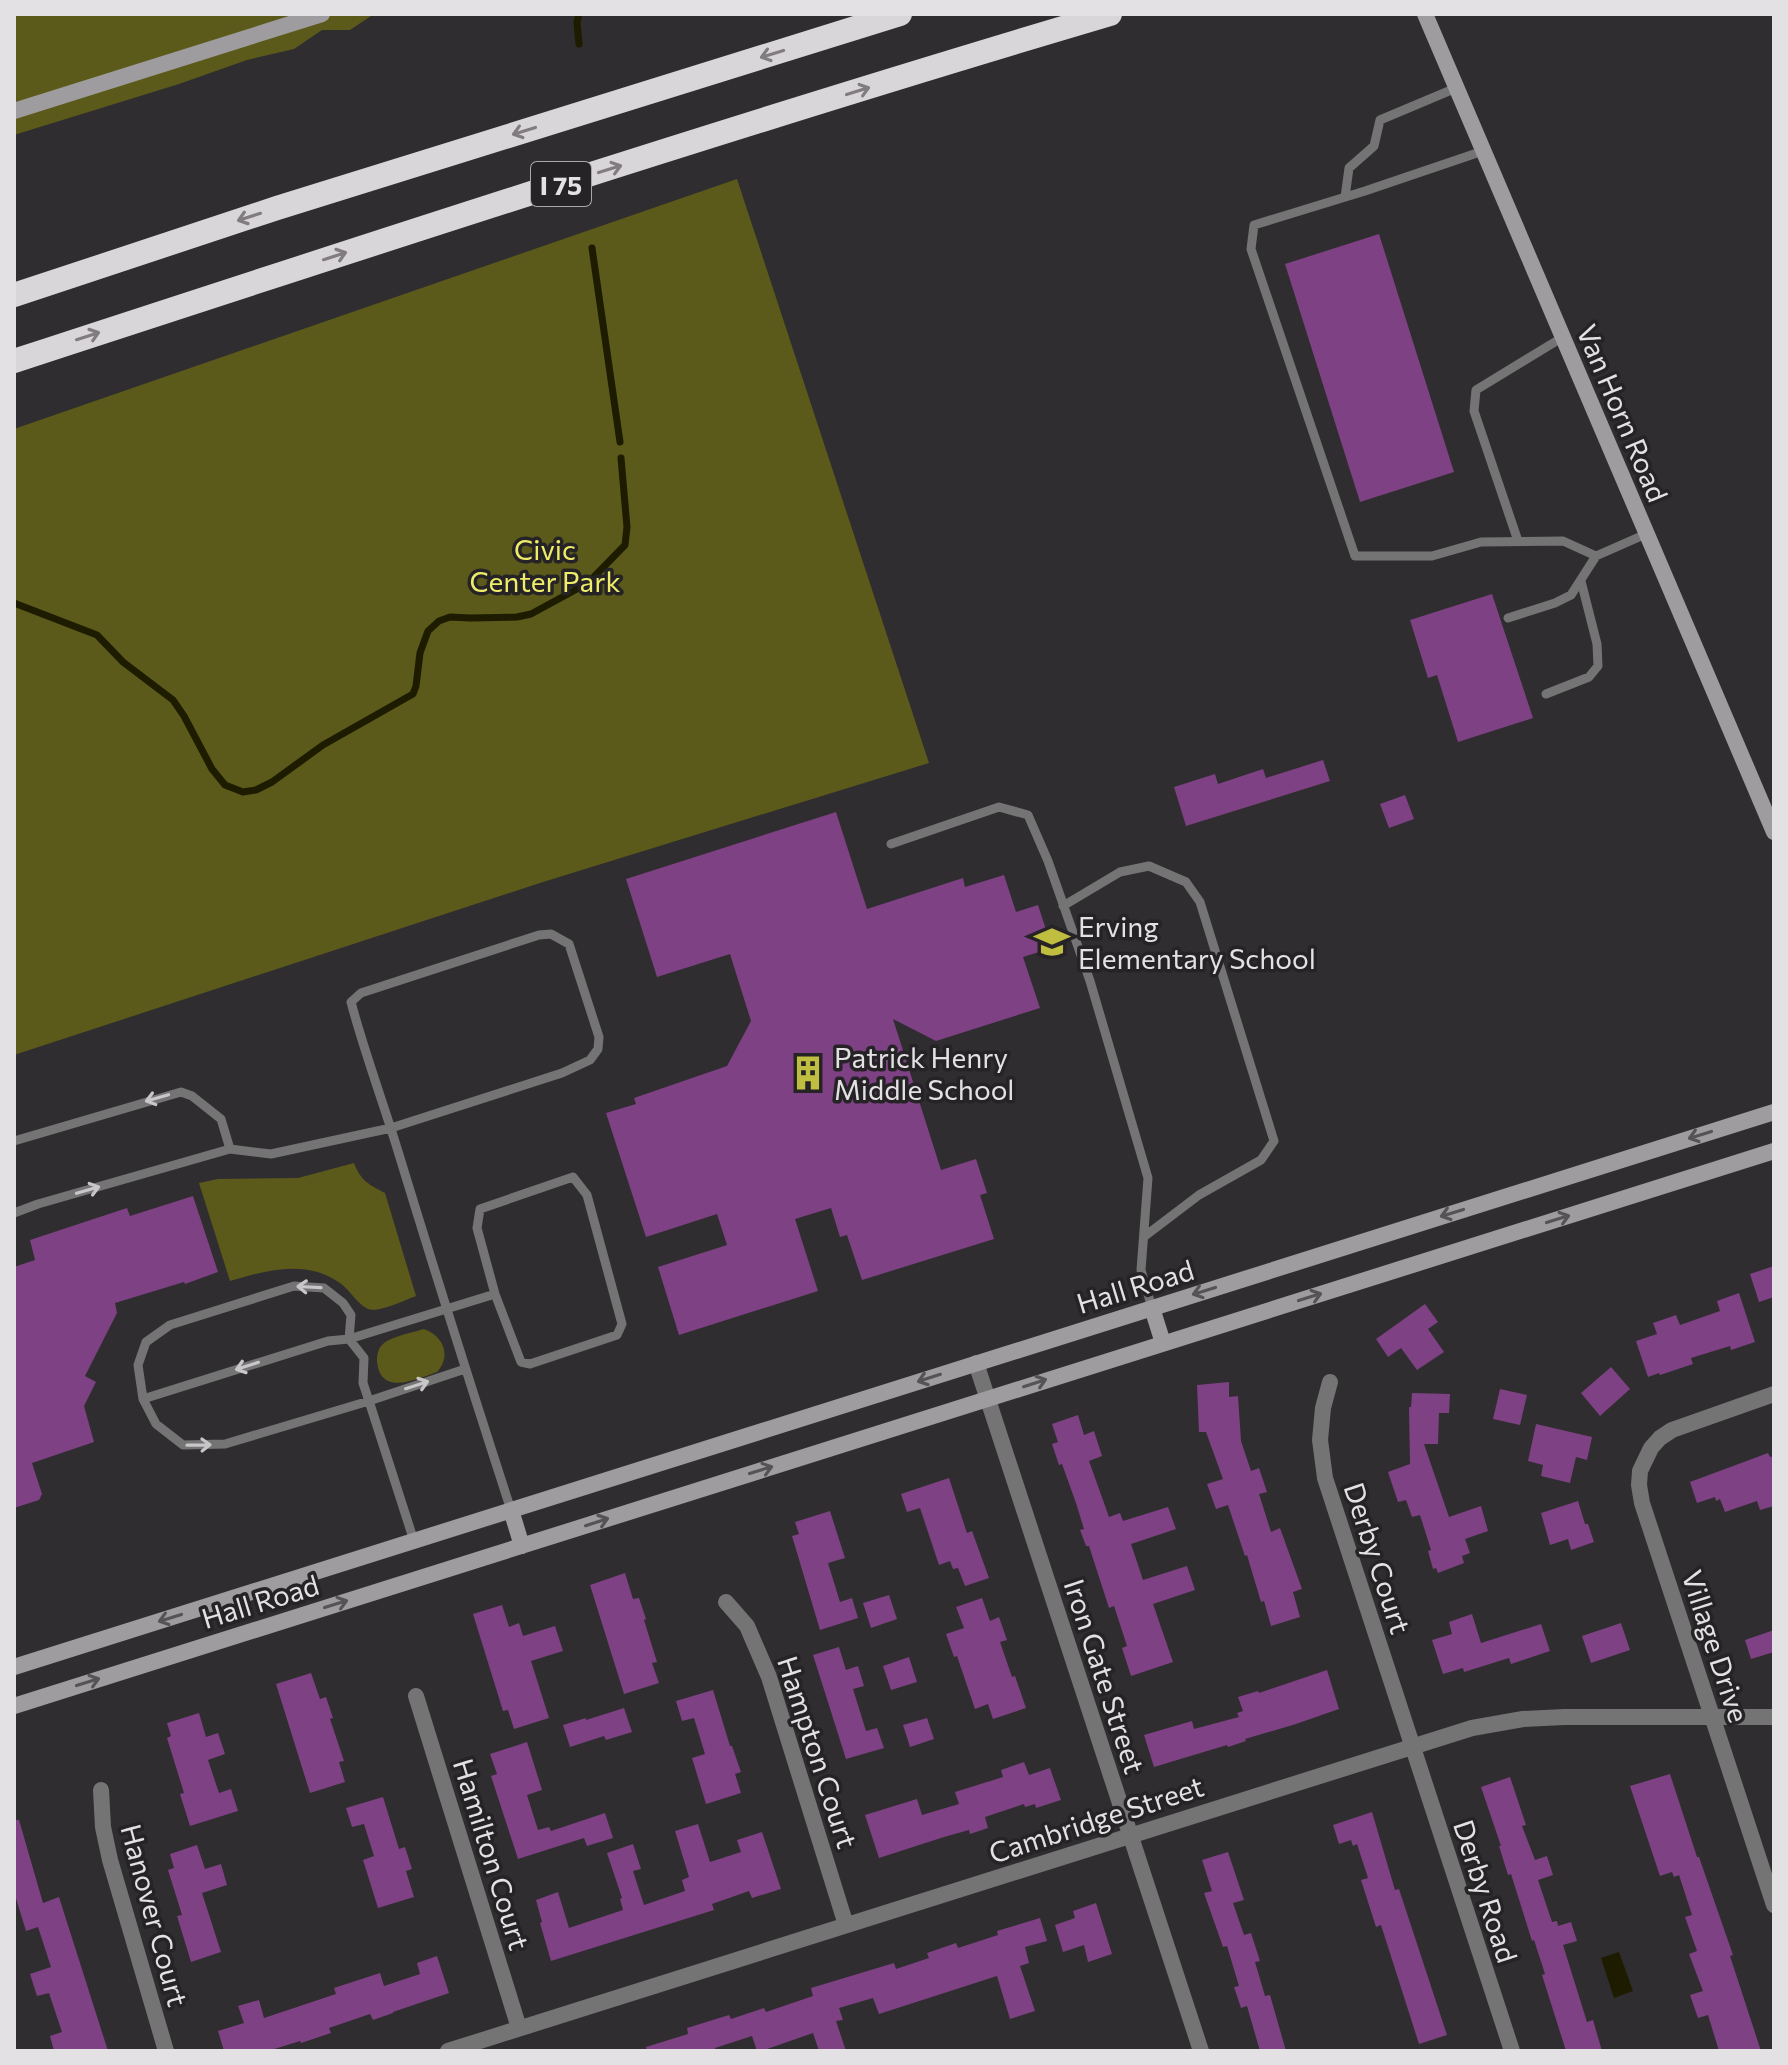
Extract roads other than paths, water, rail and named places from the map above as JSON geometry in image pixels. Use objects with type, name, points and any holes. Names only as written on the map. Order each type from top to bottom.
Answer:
[{"type":"highway","name":"I 75","points":[[14,295],[277,208],[900,14]]},
{"type":"highway","name":"I 75","points":[[14,361],[415,230],[1110,14]]},
{"type":"street","points":[[14,111],[322,14]]},
{"type":"street","name":"Van Horn Road","points":[[1425,14],[1774,832]]},
{"type":"street","name":"Hall Road","points":[[14,1667],[1774,1112]]},
{"type":"street","name":"Hall Road","points":[[14,1706],[1774,1151]]},
{"type":"street","points":[[1152,1308],[1163,1343]]},
{"type":"street","name":"Iron Gate Street","points":[[976,1363],[1201,2051]]},
{"type":"street","name":"Derby Court","points":[[1330,1382],[1323,1408],[1320,1440],[1325,1478],[1411,1746]]},
{"type":"street","name":"Village Drive","points":[[1774,1394],[1672,1430],[1651,1448],[1644,1459],[1639,1485],[1642,1503],[1774,1905]]},
{"type":"street","points":[[511,1510],[522,1546]]},
{"type":"street","name":"Hampton Court","points":[[726,1602],[747,1626],[769,1677],[846,1925]]},
{"type":"street","name":"Hamilton Court","points":[[416,1696],[519,2028]]},
{"type":"street","name":"Cambridge Street","points":[[448,2051],[1472,1728],[1523,1719],[1564,1717],[1774,1717]]},
{"type":"street","name":"Derby Road","points":[[1411,1746],[1512,2051]]},
{"type":"street","name":"Hanover Court","points":[[101,1790],[103,1827],[110,1860],[166,2051]]},
{"type":"lane","points":[[1345,197],[1349,168],[1374,146],[1380,120],[1456,88]]},
{"type":"lane","points":[[1483,151],[1254,225],[1251,249],[1355,556],[1432,556],[1481,542],[1518,541],[1563,541],[1596,556]]},
{"type":"lane","points":[[1518,541],[1474,411],[1476,390],[1563,337]]},
{"type":"lane","points":[[1508,618],[1571,595],[1596,556],[1646,534]]},
{"type":"lane","points":[[1546,694],[1589,677],[1598,666],[1597,644],[1581,581]]},
{"type":"lane","points":[[891,844],[999,807],[1028,815],[1048,861],[1090,981],[1148,1178],[1141,1270],[1152,1308]]},
{"type":"lane","points":[[1063,906],[1120,872],[1149,866],[1186,882],[1200,902],[1274,1141],[1261,1160],[1199,1195],[1145,1236]]},
{"type":"lane","points":[[14,1213],[230,1149],[271,1154],[391,1128],[562,1073],[590,1060],[598,1049],[599,1037],[569,944],[551,934],[539,935],[361,993],[351,1002],[391,1128],[446,1310],[511,1510]]},
{"type":"lane","points":[[14,1141],[181,1092],[192,1096],[221,1119],[230,1149]]},
{"type":"lane","points":[[573,1177],[587,1195],[622,1324],[617,1335],[530,1364],[521,1362],[495,1294],[477,1228],[480,1209],[573,1177]]},
{"type":"lane","points":[[414,1541],[369,1401],[363,1383],[364,1358],[349,1339],[351,1315],[343,1303],[324,1288],[294,1286],[170,1325],[146,1342],[138,1365],[143,1399],[156,1424],[183,1445],[225,1444],[369,1401],[465,1369]]},
{"type":"lane","points":[[143,1399],[328,1341],[349,1339],[495,1294]]},
{"type":"waterway","points":[[579,14],[579,44]]},
{"type":"waterway","points":[[592,248],[620,442]]},
{"type":"waterway","points":[[14,603],[97,635],[123,662],[173,700],[212,769],[225,785],[243,792],[256,790],[323,745],[413,694],[420,653],[428,631],[439,621],[450,617],[517,617],[531,614],[588,583],[625,545],[627,527],[621,458]]},
{"type":"place","name":"Erving Elementary School","points":[[1052,942]]},
{"type":"place","name":"Patrick Henry Middle School","points":[[808,1073]]},
{"type":"park label","name":"Civic Center Park","points":[[545,565]]}]
